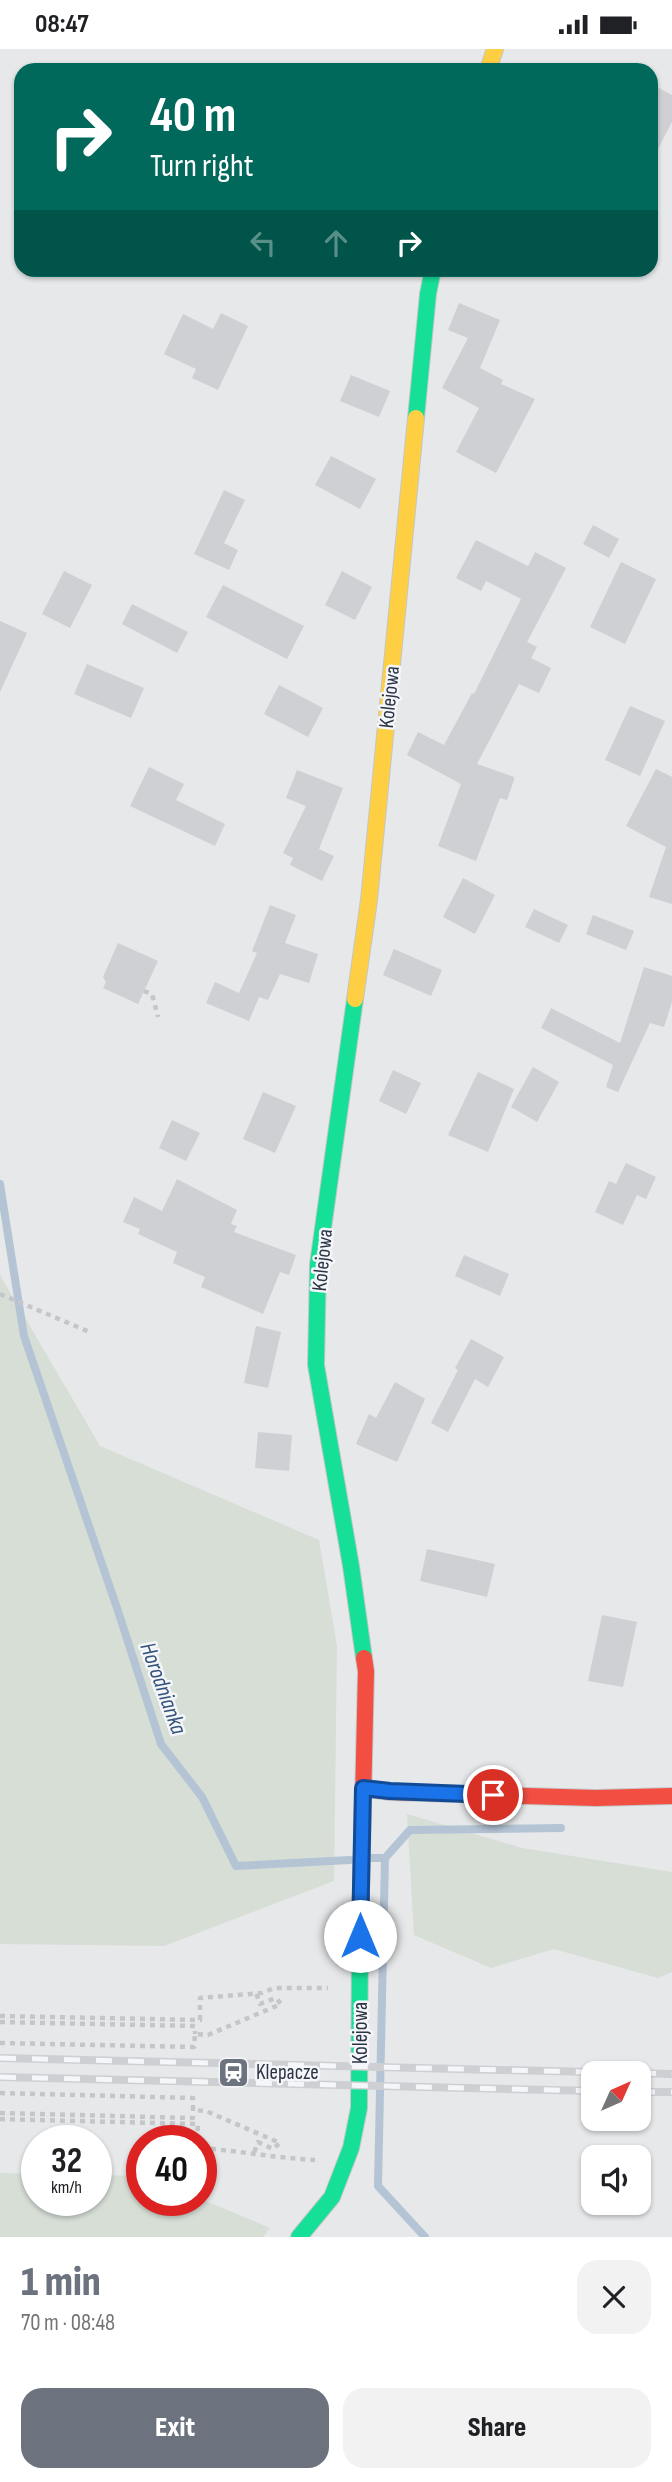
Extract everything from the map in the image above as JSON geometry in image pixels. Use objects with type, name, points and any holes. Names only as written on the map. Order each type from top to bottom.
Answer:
[{"type":"street","name":"Kolejowa","points":[[299,2237],[332,2197],[347,2162],[359,2108],[360,1884],[366,1671],[351,1566],[316,1365],[318,1263],[369,900],[431,277]]},
{"type":"street","points":[[363,1788],[582,1798],[672,1797]]},
{"type":"path","points":[[144,991],[152,994],[158,1017]]},
{"type":"path","points":[[0,1294],[92,1333]]},
{"type":"path","points":[[0,2016],[200,2020],[200,1998],[256,1993],[274,1988],[360,1987]]},
{"type":"path","points":[[195,2034],[208,2035],[282,2004],[275,1998],[260,2004],[256,1993]]},
{"type":"path","points":[[0,2022],[195,2026],[194,2047],[0,2043]]},
{"type":"path","points":[[0,2093],[194,2098],[193,2118],[0,2113]]},
{"type":"path","points":[[193,2110],[205,2111],[280,2143],[273,2149],[258,2142],[254,2153]]},
{"type":"path","points":[[0,2119],[198,2125]]},
{"type":"path","points":[[217,2150],[254,2153],[272,2158],[347,2162]]},
{"type":"shaded area","points":[[0,1275],[100,1446],[319,1540],[337,1646],[334,1881],[164,1946],[0,1944]]},
{"type":"shaded area","points":[[407,1814],[522,1848],[672,1872],[672,1972],[658,1978],[554,1949],[491,1968],[414,1935]]},
{"type":"shaded area","points":[[0,2173],[21,2174],[21,2216],[112,2216],[112,2175],[126,2176],[126,2216],[217,2216],[217,2206],[270,2228],[263,2237],[0,2237]]},
{"type":"building","points":[[658,88],[672,95],[672,122],[658,149]]},
{"type":"building","points":[[459,303],[500,320],[480,368],[503,380],[501,384],[535,399],[496,473],[456,452],[479,408],[442,388],[468,338],[448,330]]},
{"type":"building","points":[[221,313],[248,326],[218,390],[192,378],[196,369],[164,354],[183,314],[213,329]]},
{"type":"building","points":[[351,375],[390,391],[379,417],[340,401]]},
{"type":"building","points":[[331,456],[376,479],[360,509],[315,485]]},
{"type":"building","points":[[224,490],[245,500],[224,543],[238,550],[229,570],[194,554]]},
{"type":"building","points":[[593,525],[619,539],[609,558],[583,544]]},
{"type":"building","points":[[476,540],[528,566],[535,552],[566,568],[527,642],[537,647],[531,658],[551,668],[539,693],[519,684],[477,764],[514,777],[514,780],[507,800],[500,798],[476,861],[438,846],[461,784],[407,755],[418,732],[444,745],[472,693],[474,694],[521,599],[486,581],[481,591],[456,578]]},
{"type":"building","points":[[621,562],[656,579],[625,644],[590,627]]},
{"type":"building","points":[[64,571],[92,585],[70,628],[42,614]]},
{"type":"building","points":[[342,571],[372,587],[355,620],[325,605]]},
{"type":"building","points":[[223,585],[304,626],[287,659],[206,617]]},
{"type":"building","points":[[132,604],[188,632],[177,653],[122,624]]},
{"type":"building","points":[[0,621],[27,633],[0,692]]},
{"type":"building","points":[[87,664],[144,688],[131,718],[74,694]]},
{"type":"building","points":[[279,685],[323,708],[308,737],[264,714]]},
{"type":"building","points":[[630,706],[665,721],[640,776],[605,760]]},
{"type":"building","points":[[149,767],[184,784],[176,800],[225,824],[215,846],[130,806]]},
{"type":"building","points":[[656,769],[672,777],[672,904],[649,897],[666,847],[626,826]]},
{"type":"building","points":[[297,770],[343,788],[319,849],[334,856],[322,881],[290,865],[293,858],[283,853],[306,806],[286,798]]},
{"type":"building","points":[[463,878],[495,895],[475,934],[443,917]]},
{"type":"building","points":[[270,905],[296,915],[285,943],[318,954],[309,983],[280,974],[268,1000],[259,997],[249,1021],[206,1003],[215,982],[239,993],[257,953],[252,951]]},
{"type":"building","points":[[534,909],[568,925],[559,943],[525,927]]},
{"type":"building","points":[[593,915],[634,931],[626,950],[586,934]]},
{"type":"building","points":[[118,943],[158,961],[138,1004],[103,988],[106,982],[103,977]]},
{"type":"building","points":[[394,949],[442,970],[431,996],[383,975]]},
{"type":"building","points":[[644,967],[672,976],[672,1002],[664,1027],[650,1023],[618,1092],[606,1087],[613,1065],[541,1028],[551,1008],[620,1043]]},
{"type":"building","points":[[533,1067],[559,1082],[537,1122],[511,1107]]},
{"type":"building","points":[[393,1070],[421,1083],[406,1114],[379,1101]]},
{"type":"building","points":[[478,1072],[514,1089],[488,1152],[448,1135]]},
{"type":"building","points":[[263,1092],[296,1106],[275,1153],[243,1139]]},
{"type":"building","points":[[172,1120],[200,1133],[186,1161],[159,1148]]},
{"type":"building","points":[[626,1163],[656,1177],[646,1199],[637,1195],[623,1225],[595,1212],[609,1181],[616,1184]]},
{"type":"building","points":[[177,1179],[237,1210],[231,1224],[237,1226],[234,1232],[296,1255],[289,1275],[280,1272],[263,1314],[201,1287],[205,1277],[173,1263],[177,1252],[138,1234],[140,1229],[123,1222],[134,1197],[162,1211]]},
{"type":"building","points":[[464,1255],[509,1274],[500,1296],[455,1276]]},
{"type":"building","points":[[256,1326],[281,1332],[268,1388],[244,1383]]},
{"type":"building","points":[[471,1339],[504,1357],[488,1387],[475,1379],[448,1432],[431,1423]]},
{"type":"building","points":[[395,1382],[425,1399],[397,1462],[356,1444],[369,1414],[376,1418]]},
{"type":"building","points":[[258,1432],[292,1435],[289,1471],[255,1468]]},
{"type":"building","points":[[427,1549],[495,1564],[487,1597],[420,1581]]},
{"type":"building","points":[[602,1615],[637,1622],[623,1687],[588,1681]]},
{"type":"waterway","name":"Horodnianka","points":[[0,1184],[24,1336],[161,1744],[202,1797],[236,1866],[350,1860]]},
{"type":"waterway","points":[[385,1858],[410,1830],[561,1828]]},
{"type":"waterway","name":"Horodnianka","points":[[370,1858],[385,1858],[378,2186],[425,2237]]},
{"type":"railway","points":[[0,2058],[672,2074]]},
{"type":"railway","points":[[0,2077],[581,2091]]},
{"type":"railway","points":[[651,2092],[672,2092]]},
{"type":"traffic: fast","points":[[416,418],[431,277]]},
{"type":"traffic: fast","points":[[355,999],[318,1264],[316,1365],[364,1658]]},
{"type":"traffic: fast","points":[[299,2237],[332,2197],[351,2148],[359,2108],[360,1934]]},
{"type":"traffic: slow","points":[[490,63],[495,49]]},
{"type":"traffic: slow","points":[[355,999],[369,900],[416,418]]},
{"type":"traffic: jam","points":[[360,1934],[366,1671],[364,1658]]},
{"type":"traffic: jam","points":[[363,1788],[390,1792],[596,1798],[672,1796]]},
{"type":"place","name":"Klepacze","points":[[233,2072]]},
{"type":"route","points":[[360,1936],[363,1788],[493,1795]]}]
